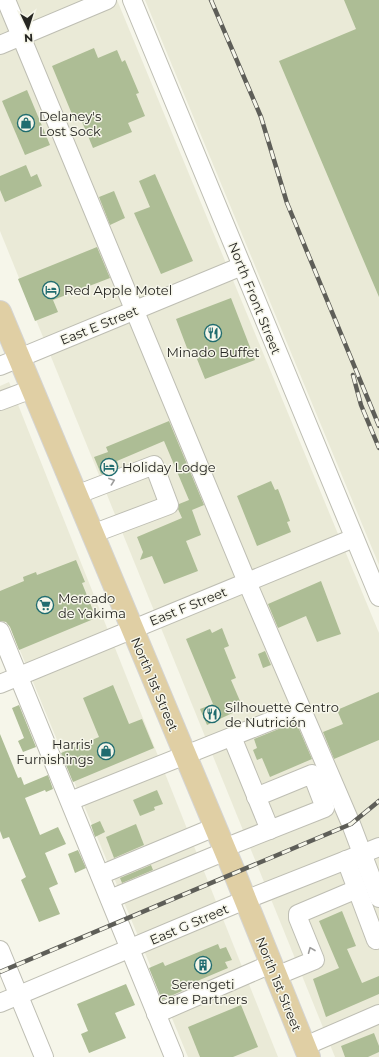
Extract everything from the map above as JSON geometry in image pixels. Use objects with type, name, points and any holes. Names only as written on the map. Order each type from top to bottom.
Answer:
[{"type":"main road","name":"North 1st Street","points":[[0,312],[9,362],[32,389],[225,850],[307,1052]]},
{"type":"street","points":[[6,0],[136,310],[247,582],[351,824],[357,888],[376,940]]},
{"type":"street","points":[[0,45],[107,0]]},
{"type":"street","name":"North Front Street","points":[[132,0],[379,597]]},
{"type":"street","name":"East E Street","points":[[9,362],[242,266]]},
{"type":"street","points":[[0,402],[32,389]]},
{"type":"street","points":[[76,495],[154,466],[169,505],[92,534]]},
{"type":"street","name":"East F Street","points":[[0,684],[354,538]]},
{"type":"street","points":[[0,631],[174,1057]]},
{"type":"street","points":[[70,801],[301,709]]},
{"type":"street","points":[[232,737],[270,830]]},
{"type":"street","points":[[110,900],[270,830],[325,808],[312,774],[256,797]]},
{"type":"street","points":[[100,875],[215,827]]},
{"type":"street","name":"East G Street","points":[[0,1003],[245,900],[379,846]]},
{"type":"street","points":[[353,857],[379,898]]},
{"type":"street","points":[[156,1014],[274,970],[315,960],[298,918],[298,914],[357,888]]},
{"type":"street","points":[[0,950],[44,1057]]},
{"type":"street","points":[[307,1052],[379,1014]]},
{"type":"shaded area","points":[[0,0],[117,0],[379,633],[379,1057],[335,1057],[0,231]]},
{"type":"shaded area","points":[[145,0],[379,0],[379,565]]},
{"type":"shaded area","points":[[9,382],[278,1057],[188,1057],[0,602],[0,386]]},
{"type":"building","points":[[344,0],[379,0],[379,297],[279,61],[356,29]]},
{"type":"building","points":[[94,48],[98,58],[117,50],[122,62],[125,60],[139,93],[136,94],[145,116],[128,123],[132,132],[93,148],[80,117],[74,119],[52,66]]},
{"type":"building","name":"Delaney's Lost Sock","points":[[27,90],[50,145],[25,155],[2,101]]},
{"type":"building","points":[[26,165],[31,177],[37,174],[42,186],[5,202],[0,190],[0,176]]},
{"type":"building","points":[[155,174],[193,261],[161,274],[134,213],[150,207],[139,181]]},
{"type":"building","points":[[114,191],[125,218],[110,225],[99,197]]},
{"type":"building","name":"Red Apple Motel","points":[[97,247],[110,278],[53,300],[58,312],[35,321],[18,279]]},
{"type":"building","name":"Minado Buffet","points":[[231,298],[255,360],[205,379],[195,354],[190,356],[176,319]]},
{"type":"building","points":[[169,421],[204,505],[192,510],[201,535],[186,541],[198,571],[164,584],[152,556],[140,560],[143,552],[137,537],[182,518],[178,509],[179,504],[189,500],[164,441],[117,461],[119,467],[101,474],[94,457],[108,452],[106,447]]},
{"type":"building","points":[[271,481],[275,490],[278,489],[290,521],[287,522],[291,532],[257,546],[237,496]]},
{"type":"building","points":[[76,560],[85,582],[82,583],[96,618],[19,650],[10,627],[6,622],[0,621],[0,591],[24,581],[23,577],[36,572],[37,575]]},
{"type":"building","points":[[321,581],[341,634],[317,642],[306,616],[278,628],[268,604]]},
{"type":"building","points":[[222,628],[229,646],[224,648],[236,678],[231,680],[243,708],[207,725],[200,709],[213,704],[186,639],[210,629],[212,633]]},
{"type":"building","points":[[265,651],[271,665],[263,668],[258,654]]},
{"type":"building","name":"Harris' Furnishings","points":[[113,685],[129,724],[142,719],[154,748],[73,782],[61,753],[99,737],[83,698]]},
{"type":"building","points":[[379,692],[379,740],[334,759],[323,732],[343,724],[337,710]]},
{"type":"building","points":[[19,705],[36,747],[23,752],[18,741],[24,738],[12,708]]},
{"type":"building","points":[[296,722],[312,759],[270,777],[262,758],[257,760],[253,750],[257,748],[254,739]]},
{"type":"building","points":[[0,734],[18,778],[21,777],[24,785],[48,775],[53,789],[46,792],[45,790],[25,798],[40,835],[58,827],[66,844],[45,853],[58,884],[49,888],[60,914],[39,922],[21,880],[26,877],[9,837],[3,839],[0,831]]},
{"type":"building","points":[[157,790],[163,804],[154,807],[155,810],[140,816],[133,800]]},
{"type":"building","points":[[100,821],[105,832],[95,837],[91,825]]},
{"type":"building","points":[[136,824],[144,845],[114,858],[106,837]]},
{"type":"building","points":[[78,850],[86,868],[75,873],[68,854]]},
{"type":"building","points":[[151,865],[153,870],[122,883],[120,878]]},
{"type":"building","points":[[342,911],[356,946],[347,949],[362,983],[379,976],[379,994],[326,1017],[313,979],[339,968],[319,921]]},
{"type":"building","points":[[218,944],[220,949],[226,947],[232,960],[225,962],[228,968],[183,987],[184,990],[162,1000],[149,968],[163,962],[165,966]]},
{"type":"building","points":[[126,984],[135,1005],[115,1013],[126,1038],[89,1053],[81,1034],[88,1031],[77,1004]]},
{"type":"building","points":[[241,1005],[258,1047],[233,1057],[200,1057],[188,1027]]},
{"type":"building","points":[[374,1033],[379,1046],[379,1052],[368,1057],[345,1057],[341,1046]]},
{"type":"railway","points":[[211,0],[261,117],[287,203],[379,426]]},
{"type":"railway","points":[[353,375],[361,405],[379,448]]},
{"type":"railway","points":[[0,972],[351,824],[379,801]]},
{"type":"place","name":"Delaney's Lost Sock","points":[[26,123]]},
{"type":"place","name":"Red Apple Motel","points":[[51,290]]},
{"type":"place","name":"Minado Buffet","points":[[213,333]]},
{"type":"place","name":"Holiday Lodge","points":[[109,467]]},
{"type":"place","name":"Mercado de Yakima","points":[[45,605]]},
{"type":"place","name":"Silhouette Centro de Nutrición","points":[[212,714]]},
{"type":"place","name":"Harris' Furnishings","points":[[106,751]]},
{"type":"place","name":"Serengeti Care Partners","points":[[203,965]]}]
